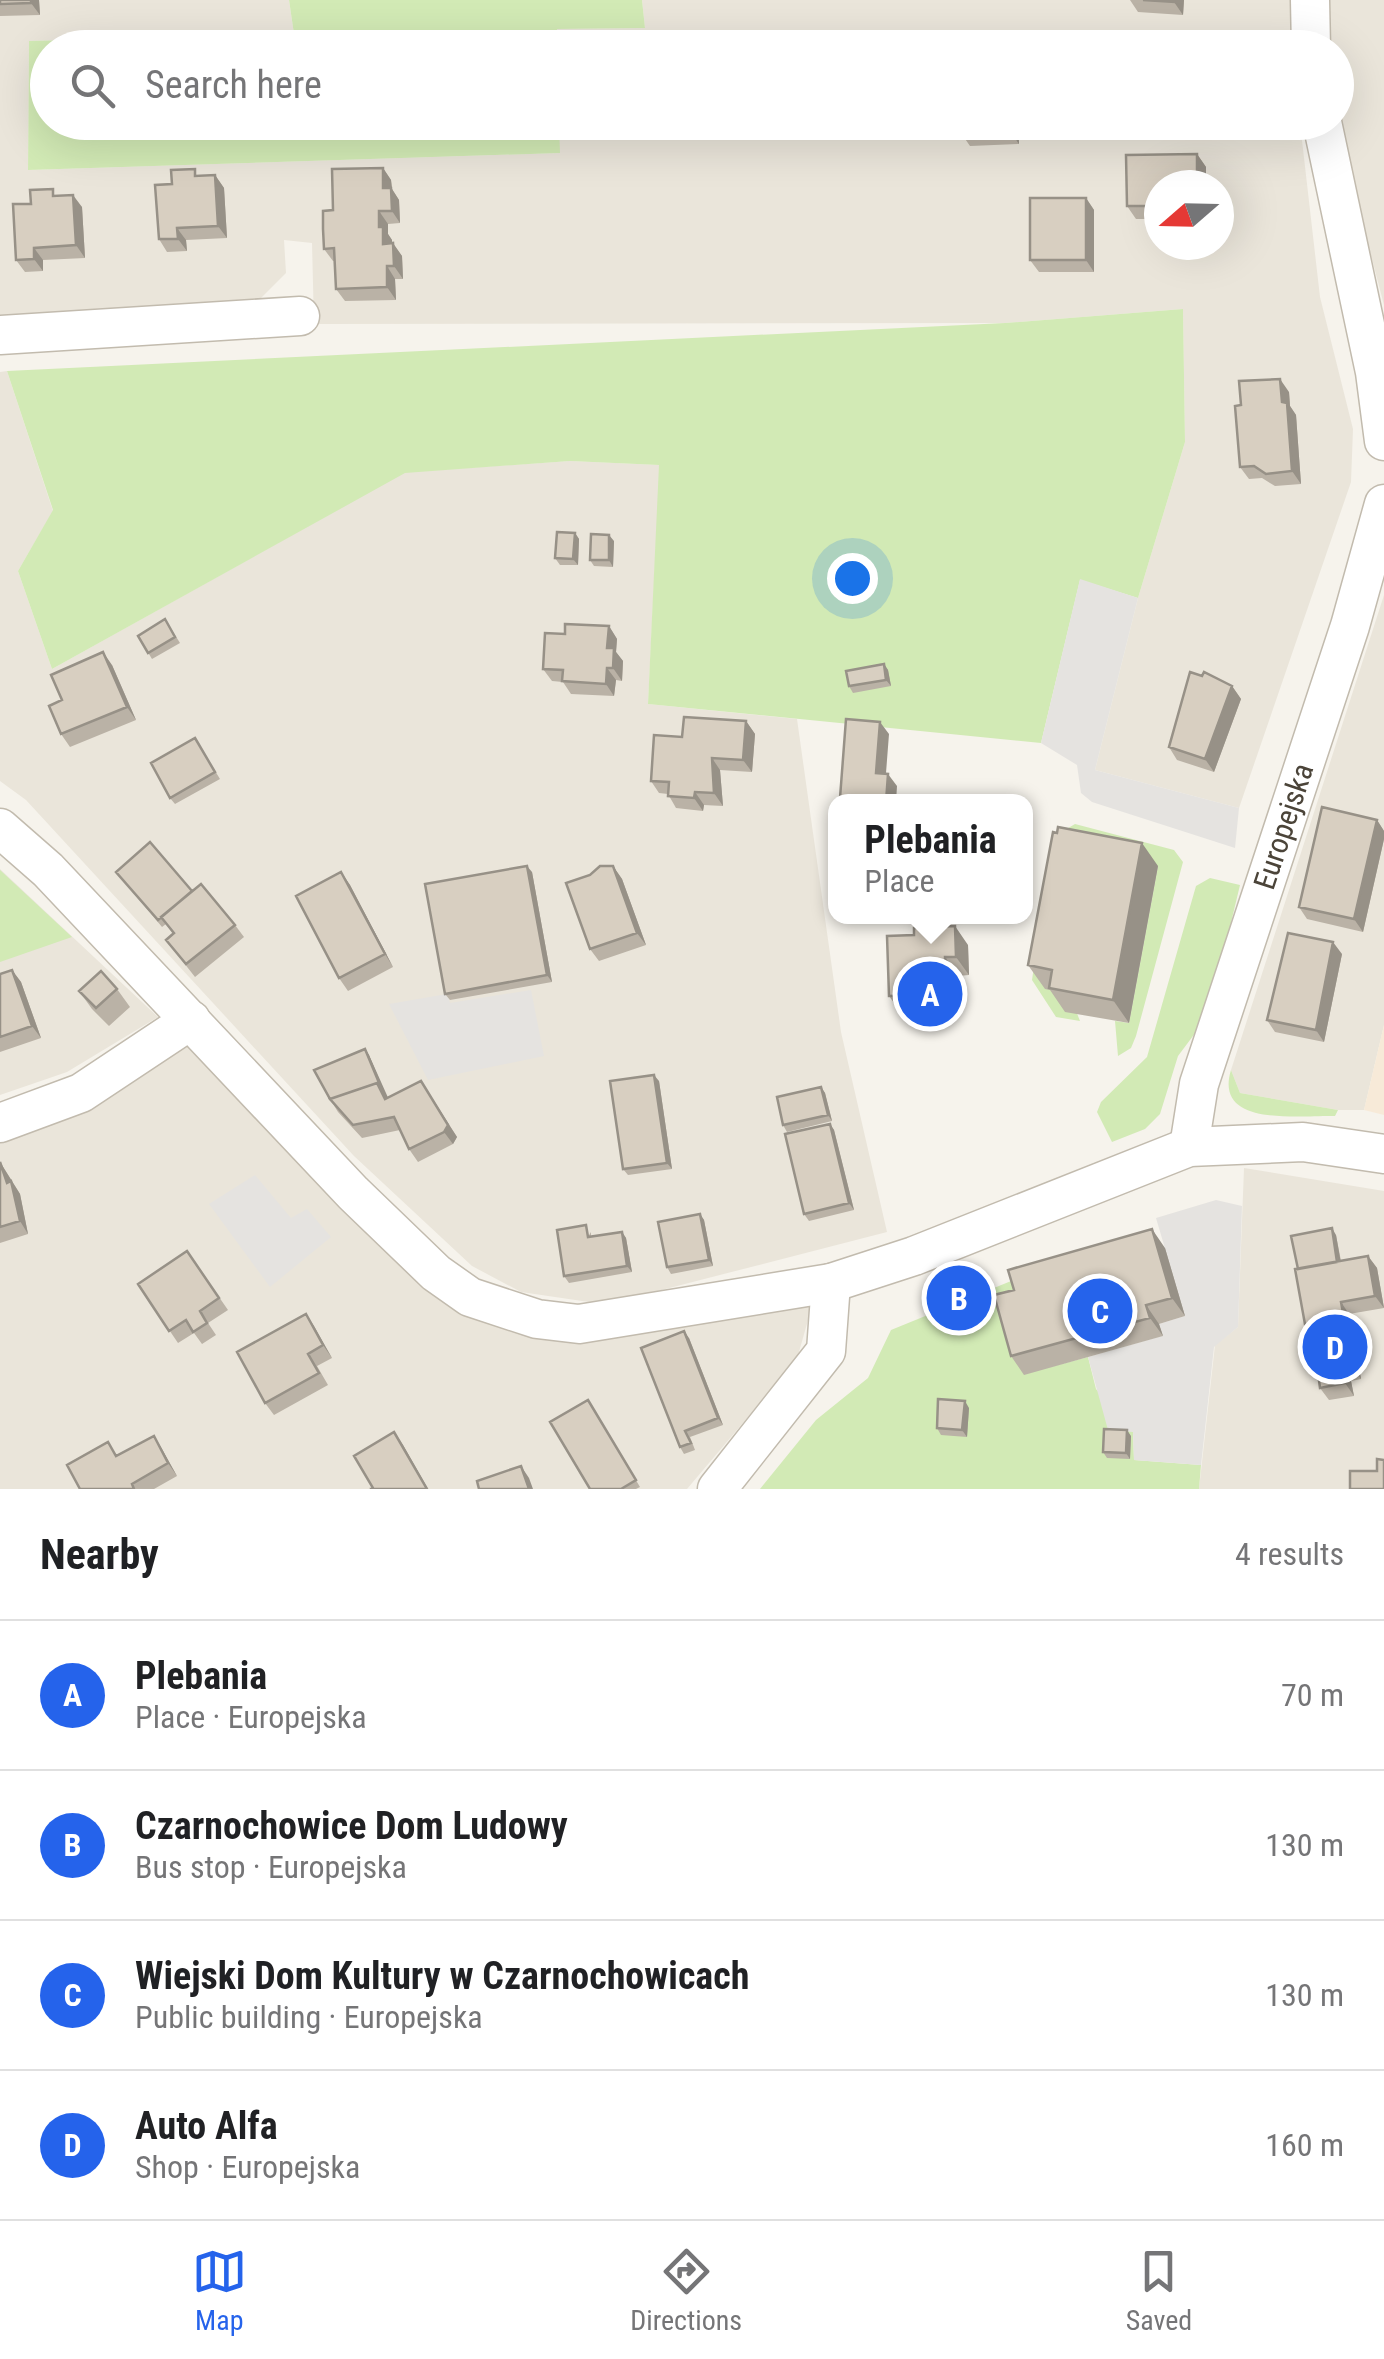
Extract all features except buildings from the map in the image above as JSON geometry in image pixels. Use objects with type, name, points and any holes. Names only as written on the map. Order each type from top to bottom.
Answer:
[{"type":"street","points":[[1310,0],[1311,30]]},
{"type":"street","points":[[1326,140],[1375,372],[1384,441]]},
{"type":"street","points":[[0,335],[300,316]]},
{"type":"street","name":"Europejska","points":[[1189,1148],[1199,1084],[1350,626],[1384,504]]},
{"type":"street","points":[[0,828],[48,870],[353,1193],[436,1273],[470,1297],[509,1313],[579,1324],[831,1283],[914,1256],[1189,1148],[1303,1142],[1384,1154]]},
{"type":"street","points":[[0,1123],[81,1092],[191,1020]]},
{"type":"street","points":[[717,1489],[826,1351],[831,1283]]},
{"type":"shaded area","points":[[0,0],[289,0],[293,30],[30,30],[28,170],[559,153],[559,140],[1302,140],[1320,297],[1353,429],[1351,482],[1239,808],[1095,770],[1138,598],[1185,442],[1183,309],[1005,323],[314,324],[312,243],[284,240],[286,273],[257,302],[0,320]]},
{"type":"shaded area","points":[[642,0],[1291,0],[1292,30],[556,30],[645,28]]},
{"type":"shaded area","points":[[1325,0],[1384,0],[1384,305],[1342,140],[1354,140],[1354,30],[1326,30]]},
{"type":"shaded area","points":[[7,371],[53,511],[18,571],[52,669],[405,472],[570,461],[660,465],[648,704],[797,719],[841,1032],[887,1232],[646,1294],[589,1302],[521,1292],[472,1266],[354,1156],[26,800],[0,781],[0,372]]},
{"type":"shaded area","points":[[1080,579],[1138,598],[1095,770],[1239,808],[1235,848],[1092,802],[1081,793],[1077,765],[1041,743]]},
{"type":"shaded area","points":[[1384,595],[1384,1025],[1364,1110],[1338,1110],[1240,1093],[1231,1070]]},
{"type":"shaded area","points":[[0,869],[158,1017],[67,1072],[0,1095]]},
{"type":"shaded area","points":[[531,990],[544,1056],[428,1080],[389,1004],[447,994],[450,1003]]},
{"type":"shaded area","points":[[1384,1025],[1384,1115],[1364,1110]]},
{"type":"shaded area","points":[[190,1042],[492,1322],[812,1306],[797,1359],[687,1489],[0,1489],[0,1139]]},
{"type":"shaded area","points":[[1244,1168],[1384,1191],[1384,1489],[1199,1489],[1215,1345],[1238,1327]]},
{"type":"shaded area","points":[[255,1175],[291,1218],[307,1209],[331,1237],[270,1287],[209,1204]]},
{"type":"shaded area","points":[[1216,1200],[1242,1206],[1238,1327],[1214,1347],[1201,1465],[1134,1460],[1133,1432],[1108,1430],[1088,1357],[1162,1336],[1159,1324],[1185,1316],[1156,1218]]},
{"type":"green space","points":[[289,0],[642,0],[645,28],[557,30],[293,30]]},
{"type":"green space","points":[[29,41],[30,140],[560,140],[560,153],[28,170]]},
{"type":"green space","points":[[1183,309],[1185,442],[1138,598],[1080,580],[1041,743],[648,704],[659,465],[570,461],[405,473],[52,669],[18,571],[53,510],[7,371],[1005,323]]},
{"type":"green space","points":[[1075,824],[1174,850],[1183,862],[1136,1036],[1131,1048],[1118,1056],[1115,1021],[1129,1023],[1158,866],[1045,988],[1069,993],[1080,1021],[1056,1017],[1032,980],[1053,837]]},
{"type":"green space","points":[[0,870],[72,937],[0,962]]},
{"type":"green space","points":[[1210,878],[1240,885],[1218,977],[1202,1024],[1178,1056],[1160,1114],[1145,1129],[1112,1142],[1097,1112],[1101,1102],[1147,1057],[1196,886]]},
{"type":"green space","points":[[1231,1070],[1240,1093],[1338,1110],[1335,1116],[1302,1117],[1247,1110],[1235,1102],[1229,1089]]},
{"type":"green space","points":[[1016,1279],[1024,1374],[1088,1357],[1096,1389],[1133,1432],[1134,1460],[1201,1465],[1199,1489],[760,1489],[816,1420],[868,1378],[891,1330]]},
{"type":"place","name":"Plebania","points":[[930,994]]},
{"type":"place","name":"Czarnochowice Dom Ludowy","points":[[959,1298]]},
{"type":"place","name":"Wiejski Dom Kultury w Czarnochowicach","points":[[1100,1311]]},
{"type":"place","name":"Auto Alfa","points":[[1335,1347]]}]
